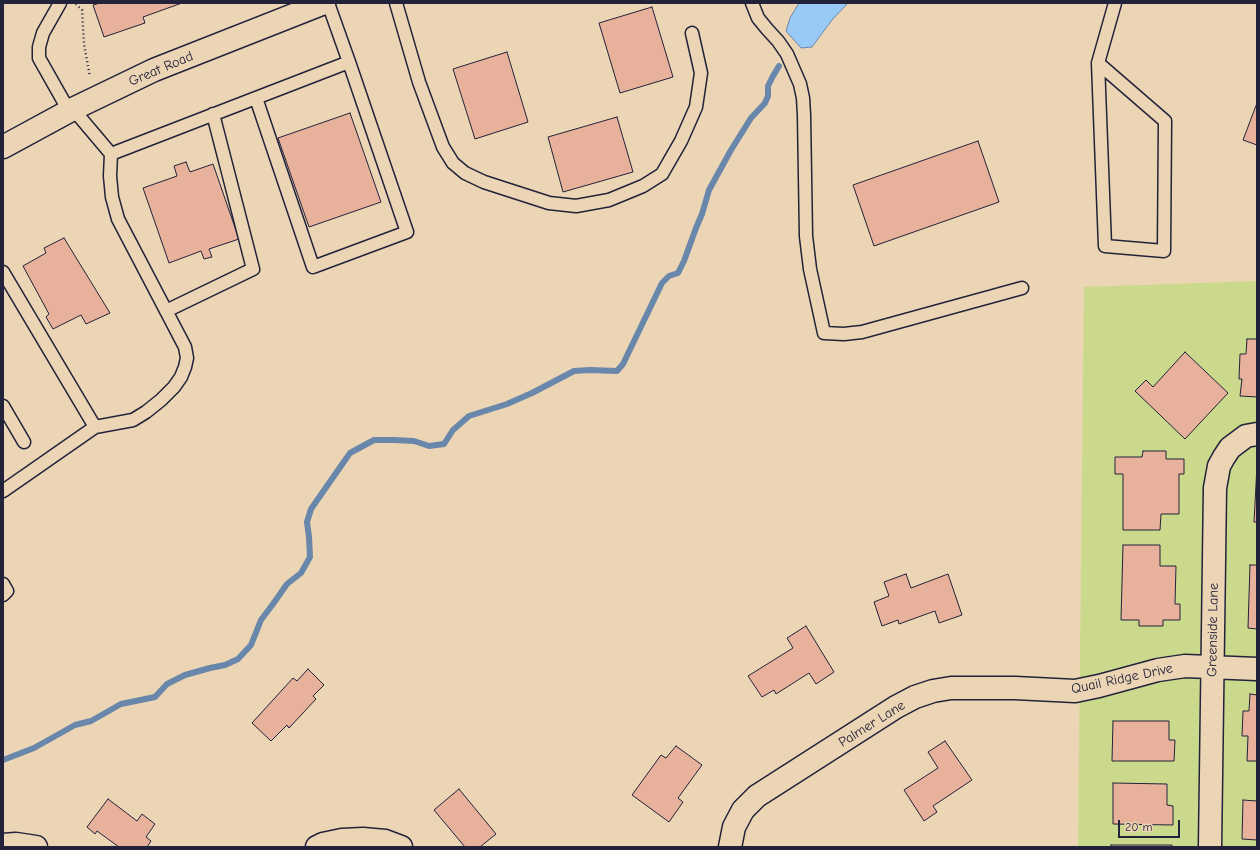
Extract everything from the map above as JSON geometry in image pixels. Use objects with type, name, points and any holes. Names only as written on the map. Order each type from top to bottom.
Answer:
[{"type":"street","name":"Great Road","points":[[3,147],[71,110],[154,70],[297,8],[324,3]]},
{"type":"street","name":"Greenside Lane","points":[[1210,847],[1215,488],[1219,466],[1230,448],[1246,436],[1257,434]]},
{"type":"street","name":"Quail Ridge Drive","points":[[1058,691],[1075,691],[1158,670],[1185,666],[1257,669]]},
{"type":"street","name":"Palmer Lane","points":[[730,847],[734,827],[744,810],[757,796],[915,697],[933,691],[951,688],[1015,688],[1058,691]]},
{"type":"street","points":[[317,847],[323,844],[342,840],[363,839],[385,841],[401,847]]},
{"type":"street","points":[[3,844],[36,847]]},
{"type":"lane","points":[[3,491],[95,427],[133,420],[146,412],[174,387],[181,377],[187,358],[185,347],[118,219],[112,197],[110,176],[111,154],[71,110],[39,58],[39,47],[43,33],[60,3]]},
{"type":"lane","points":[[256,98],[313,267],[407,232],[328,3]]},
{"type":"lane","points":[[396,3],[419,82],[443,148],[452,163],[465,173],[484,182],[549,204],[576,206],[609,200],[643,186],[662,174],[681,141],[696,107],[701,73],[692,32]]},
{"type":"lane","points":[[752,3],[758,18],[787,54],[800,84],[804,115],[806,236],[810,270],[824,333],[844,334],[862,332],[1022,288]]},
{"type":"lane","points":[[1098,63],[1165,121],[1164,251],[1105,246],[1098,63],[1115,3]]},
{"type":"lane","points":[[111,154],[349,62]]},
{"type":"lane","points":[[166,311],[253,269],[213,114]]},
{"type":"lane","points":[[3,272],[95,427]]},
{"type":"lane","points":[[3,406],[24,442]]},
{"type":"lane","points":[[3,584],[7,591],[3,595]]},
{"type":"path","points":[[75,3],[82,10],[84,44],[91,79]]},
{"type":"green space","points":[[1257,281],[1257,847],[1078,847],[1084,287]]},
{"type":"water","points":[[799,3],[848,3],[832,20],[812,47],[801,48],[786,31],[790,18]]},
{"type":"building","points":[[100,3],[182,3],[143,17],[145,23],[104,37],[93,5]]},
{"type":"building","points":[[652,7],[673,77],[620,93],[599,23]]},
{"type":"building","points":[[507,52],[528,122],[475,139],[453,69]]},
{"type":"building","points":[[1257,103],[1257,145],[1243,140]]},
{"type":"building","points":[[350,113],[381,202],[309,227],[278,138]]},
{"type":"building","points":[[617,117],[633,172],[563,192],[548,137]]},
{"type":"building","points":[[978,141],[999,202],[874,246],[853,185]]},
{"type":"building","points":[[186,162],[190,172],[213,164],[239,239],[209,249],[212,257],[204,259],[201,251],[169,263],[143,188],[177,176],[174,166]]},
{"type":"building","points":[[64,238],[110,313],[86,324],[81,315],[53,329],[46,317],[49,314],[23,266],[46,253],[44,248]]},
{"type":"building","points":[[1247,339],[1257,339],[1257,397],[1240,396],[1242,379],[1239,379],[1240,354],[1246,354]]},
{"type":"building","points":[[1185,352],[1228,393],[1185,439],[1135,391],[1146,380],[1153,387]]},
{"type":"building","points":[[1143,451],[1166,451],[1166,459],[1184,459],[1184,474],[1179,474],[1179,514],[1161,514],[1160,530],[1123,530],[1123,474],[1115,474],[1115,457],[1142,457]]},
{"type":"building","points":[[1257,466],[1257,522],[1254,522]]},
{"type":"building","points":[[1123,545],[1160,545],[1160,566],[1176,566],[1175,604],[1180,604],[1180,620],[1163,620],[1163,626],[1139,626],[1139,620],[1121,620]]},
{"type":"building","points":[[1250,565],[1257,565],[1257,629],[1248,628]]},
{"type":"building","points":[[906,574],[911,588],[948,574],[962,615],[939,623],[935,611],[899,624],[898,620],[882,626],[874,602],[889,596],[884,582]]},
{"type":"building","points":[[806,626],[834,672],[816,684],[809,673],[776,694],[774,690],[762,697],[748,676],[793,648],[787,638]]},
{"type":"building","points":[[308,669],[324,685],[313,696],[316,699],[289,728],[287,725],[271,741],[252,723],[293,678],[297,681]]},
{"type":"building","points":[[1250,694],[1257,695],[1257,761],[1247,761],[1248,736],[1242,736],[1243,711],[1249,711]]},
{"type":"building","points":[[1113,721],[1169,721],[1169,740],[1175,740],[1174,761],[1112,761]]},
{"type":"building","points":[[945,741],[972,780],[933,806],[937,812],[924,821],[904,790],[938,768],[928,752]]},
{"type":"building","points":[[676,746],[702,765],[678,798],[683,802],[669,822],[632,795],[661,755],[666,758]]},
{"type":"building","points":[[1113,783],[1167,784],[1167,805],[1173,806],[1173,825],[1113,824]]},
{"type":"building","points":[[459,789],[496,834],[480,847],[465,847],[434,810]]},
{"type":"building","points":[[108,799],[137,821],[142,814],[155,824],[146,837],[151,841],[147,847],[119,847],[97,831],[95,834],[87,827]]},
{"type":"building","points":[[1243,800],[1257,801],[1257,840],[1242,839]]},
{"type":"building","points":[[1111,845],[1172,845],[1172,847],[1111,847]]},
{"type":"waterway","points":[[3,760],[34,748],[75,725],[91,721],[121,704],[155,697],[167,684],[185,675],[225,665],[238,659],[251,645],[261,620],[287,584],[301,573],[310,557],[307,522],[311,509],[350,453],[374,440],[414,441],[429,446],[444,444],[453,430],[469,416],[507,404],[574,371],[617,371],[623,364],[662,283],[669,276],[678,273],[702,214],[709,190],[751,118],[765,103],[768,96],[768,86],[779,66]]}]
